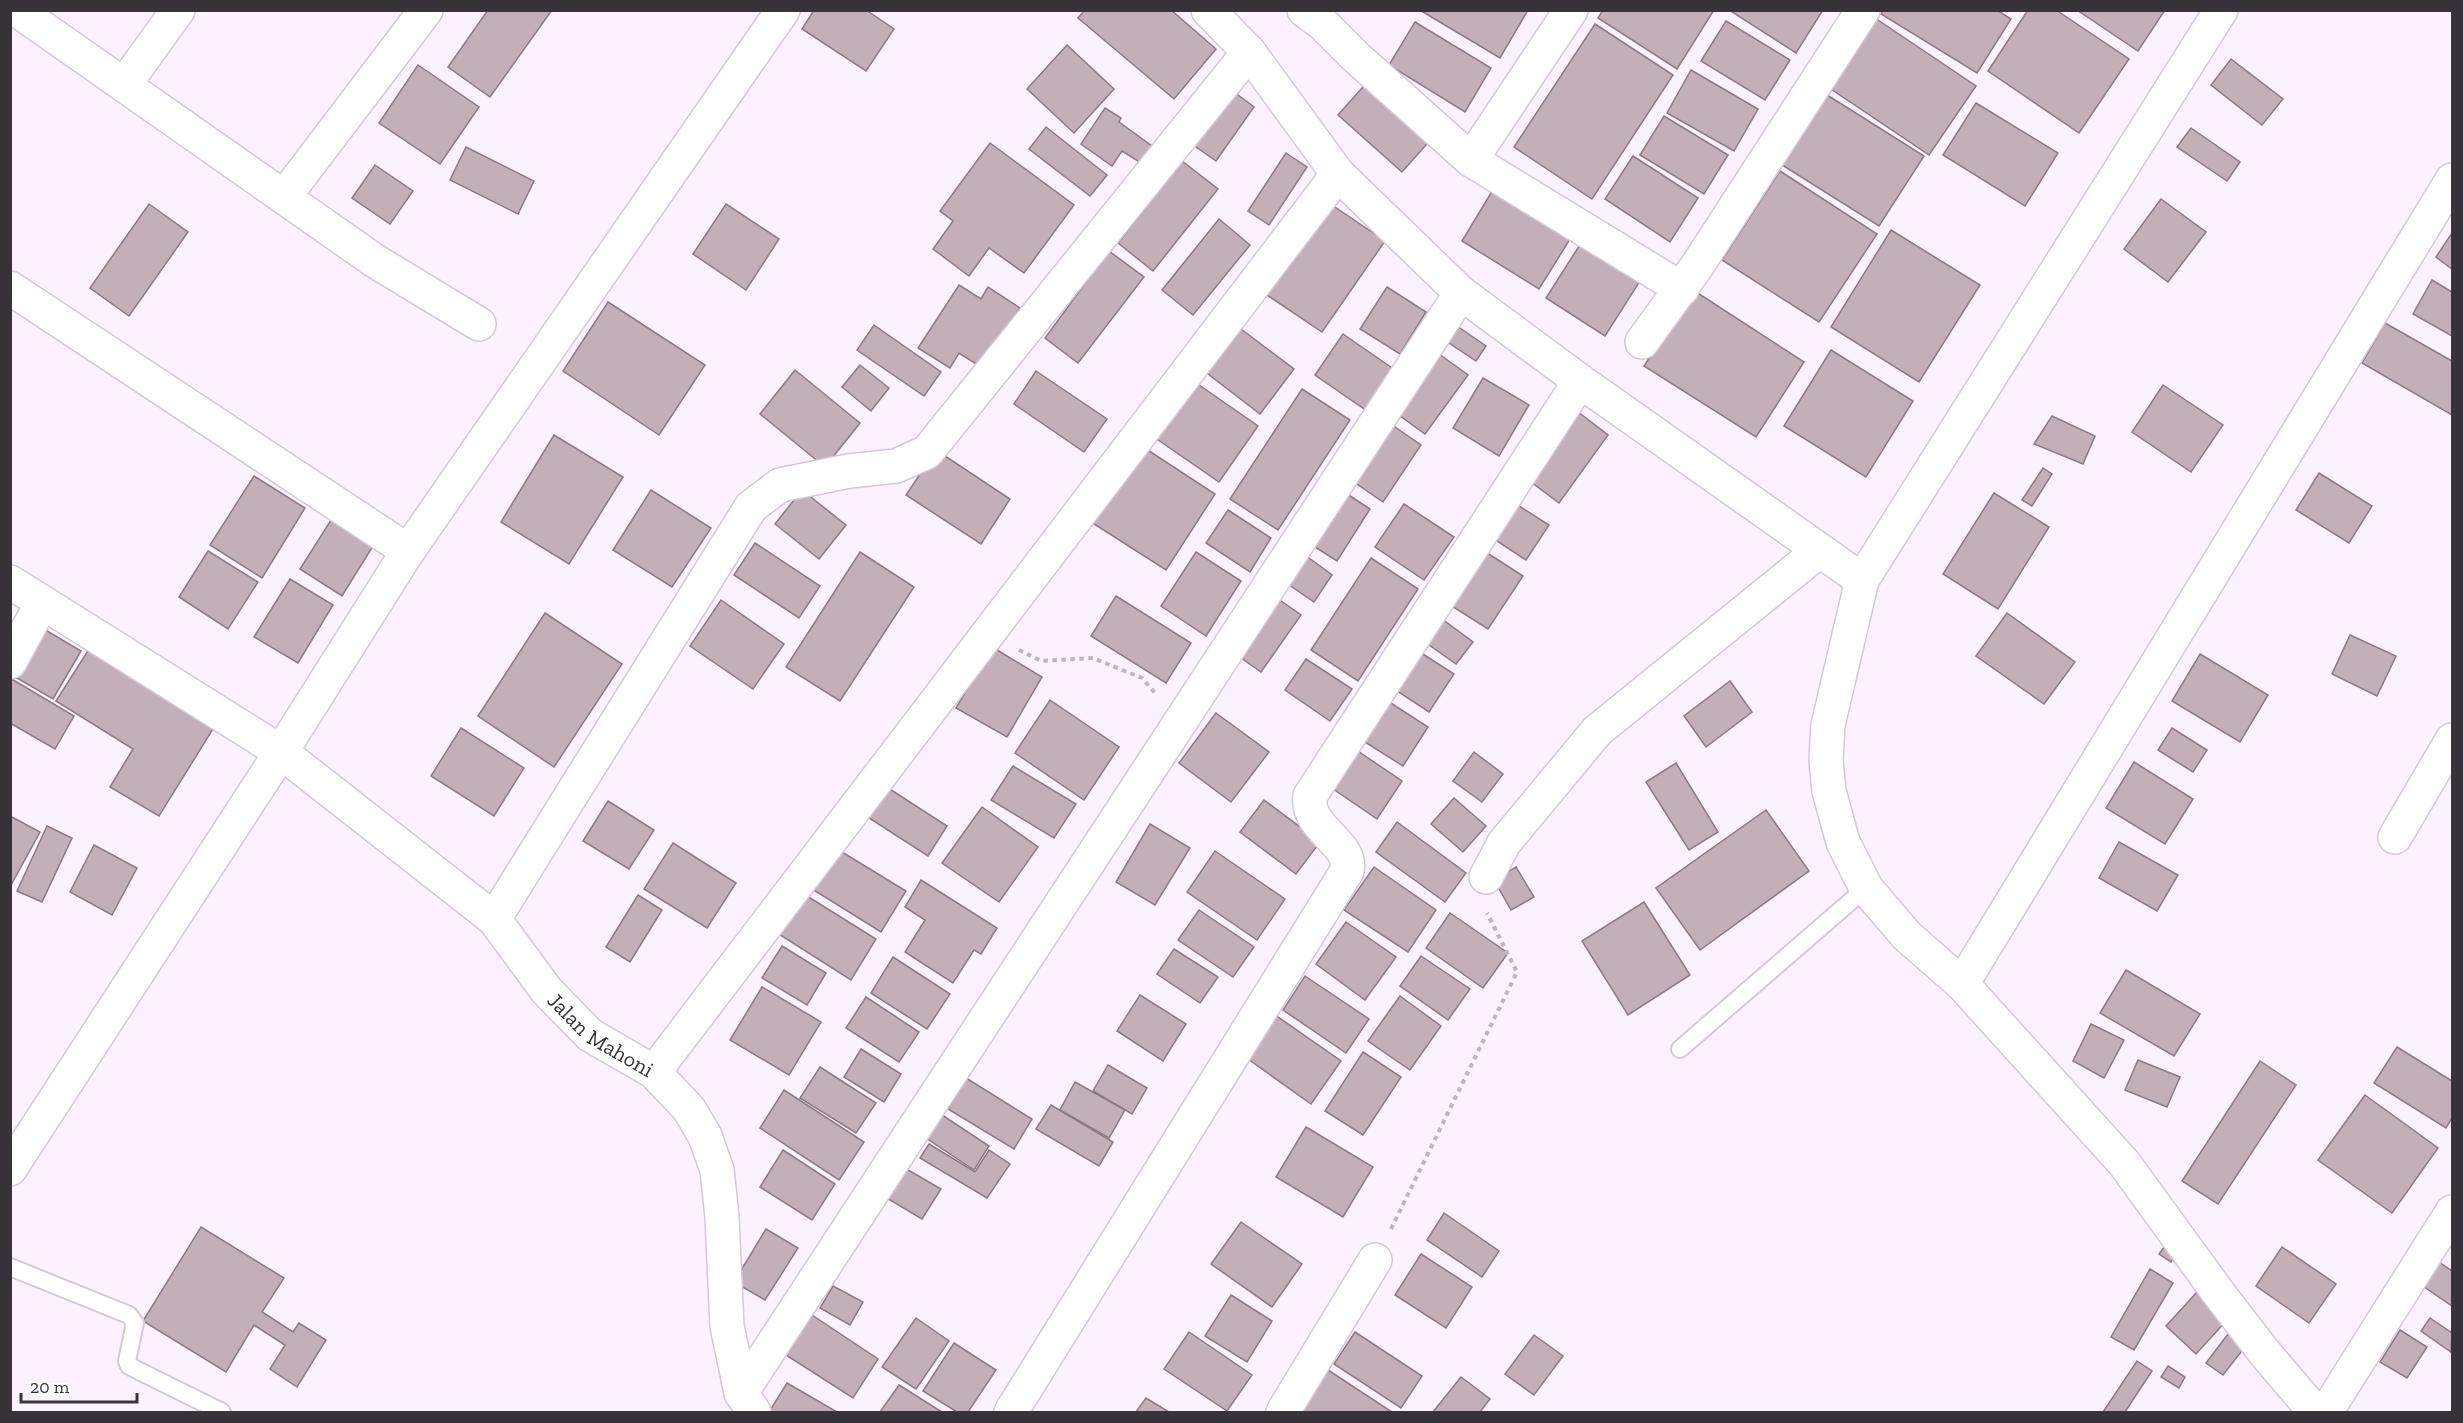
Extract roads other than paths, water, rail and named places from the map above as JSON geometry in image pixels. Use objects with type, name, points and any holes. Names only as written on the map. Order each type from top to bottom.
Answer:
[{"type":"street","points":[[17,10],[375,261],[479,324]]},
{"type":"street","points":[[124,85],[178,10]]},
{"type":"street","points":[[284,197],[426,10]]},
{"type":"street","points":[[10,1169],[20,1135],[281,752],[408,551],[783,10]]},
{"type":"street","points":[[1208,10],[1249,52],[1338,174],[1461,293],[1580,381],[1862,580]]},
{"type":"street","points":[[1304,10],[1323,24],[1357,58],[1472,160],[1682,289]]},
{"type":"street","points":[[1472,160],[1571,10]]},
{"type":"street","points":[[1642,342],[1682,289],[1863,10]]},
{"type":"street","points":[[2221,10],[1862,580],[1828,725],[1826,760],[1828,791],[1844,842],[1866,888],[1907,936],[1962,984],[2124,1163],[2220,1295],[2315,1413]]},
{"type":"street","points":[[494,919],[751,507],[780,485],[849,471],[896,466],[927,452],[1249,52]]},
{"type":"street","points":[[654,1072],[1338,174]]},
{"type":"street","points":[[1962,984],[2452,180]]},
{"type":"street","points":[[10,288],[408,551]]},
{"type":"street","points":[[747,1403],[1181,721],[1461,293]]},
{"type":"street","points":[[1011,1413],[1347,871],[1349,863],[1346,855],[1314,819],[1308,807],[1310,796],[1580,381]]},
{"type":"street","points":[[1486,877],[1504,843],[1597,731],[1820,551]]},
{"type":"street","name":"Jalan Mahoni","points":[[10,582],[281,752],[494,919],[547,991],[590,1035],[654,1072],[689,1109],[705,1136],[717,1170],[722,1217],[727,1326],[747,1403]]},
{"type":"street","points":[[10,662],[42,603]]},
{"type":"street","points":[[2395,837],[2452,740]]},
{"type":"street","points":[[2326,1413],[2452,1212]]},
{"type":"street","points":[[1283,1413],[1375,1260]]},
{"type":"lane","points":[[1680,1049],[1866,888]]},
{"type":"lane","points":[[10,1267],[129,1315],[135,1323],[127,1361],[129,1366],[222,1413]]}]
